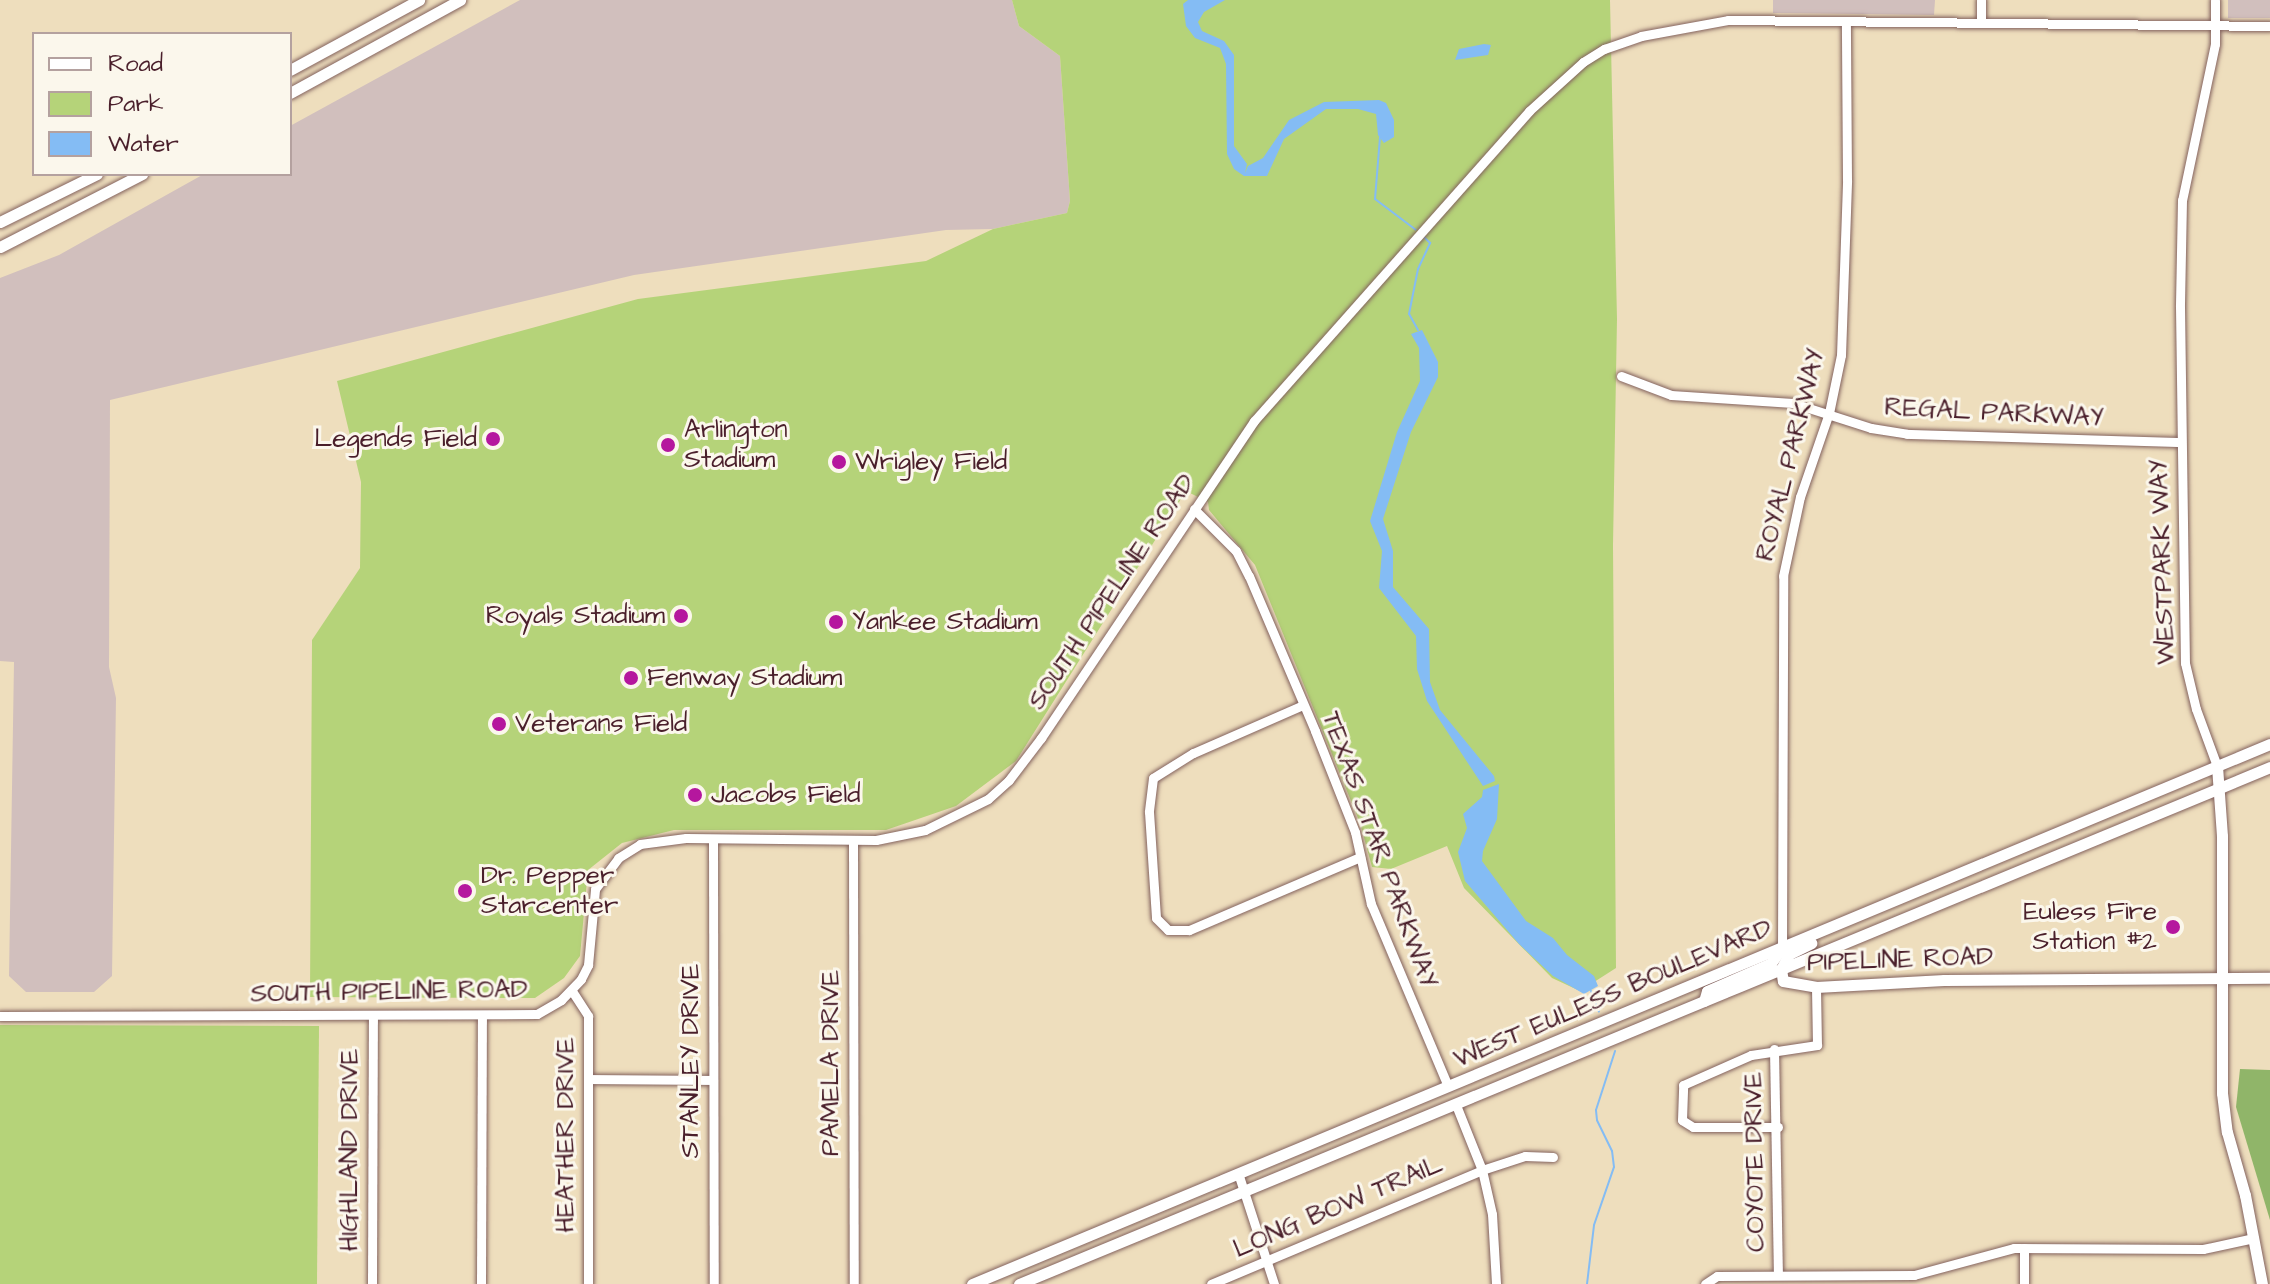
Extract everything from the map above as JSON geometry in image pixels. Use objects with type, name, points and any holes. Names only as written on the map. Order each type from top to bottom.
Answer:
[{"type":"main road","points":[[292,69],[419,0]]},
{"type":"main road","points":[[292,92],[460,0]]},
{"type":"main road","points":[[332,47],[342,65]]},
{"type":"main road","points":[[0,222],[93,176]]},
{"type":"main road","points":[[95,176],[101,195]]},
{"type":"main road","points":[[0,247],[138,176]]},
{"type":"main road","name":"WEST EULESS BOULEVARD","points":[[972,1284],[2270,744]]},
{"type":"main road","name":"WESTPARK WAY","points":[[2217,766],[2220,788],[2222,1093],[2227,1132],[2254,1238],[2262,1284]]},
{"type":"main road","name":"WEST EULESS BOULEVARD","points":[[1019,1284],[2270,767]]},
{"type":"main road","points":[[1996,859],[1998,878]]},
{"type":"main road","points":[[1781,969],[1789,954],[1875,916],[1883,905]]},
{"type":"main road","points":[[1704,1001],[1707,991],[1771,963],[1782,948]]},
{"type":"main road","name":"PIPELINE ROAD","points":[[1781,969],[1783,981],[1816,987],[1944,980],[2270,978]]},
{"type":"main road","points":[[1448,1086],[1456,1105]]},
{"type":"street","points":[[1981,0],[1981,22]]},
{"type":"street","name":"WESTPARK WAY","points":[[2215,0],[2217,25],[2182,200],[2181,442],[2185,663],[2196,709],[2217,766]]},
{"type":"street","name":"SOUTH PIPELINE ROAD","points":[[0,1016],[537,1014],[572,991],[588,965],[595,889],[610,866],[647,842],[713,839],[853,841],[925,830],[961,815],[1009,780],[1254,421],[1529,111],[1572,72],[1616,44],[1728,20],[2270,26]]},
{"type":"street","name":"ROYAL PARKWAY","points":[[1782,948],[1783,576],[1800,497],[1829,413],[1841,355],[1846,21]]},
{"type":"street","name":"REGAL PARKWAY","points":[[1621,376],[1671,395],[1793,403],[1871,428],[1907,434],[2181,442]]},
{"type":"street","name":"TEXAS STAR PARKWAY","points":[[1194,509],[1236,551],[1355,832],[1371,904],[1448,1086]]},
{"type":"street","points":[[1303,705],[1193,753],[1153,778],[1149,812],[1156,918],[1168,930],[1189,930],[1360,857]]},
{"type":"street","name":"STANLEY DRIVE","points":[[713,839],[714,1284]]},
{"type":"street","name":"PAMELA DRIVE","points":[[853,841],[854,1284]]},
{"type":"street","points":[[1778,1127],[1693,1127],[1682,1120],[1683,1085],[1774,1049],[1817,1045],[1816,987]]},
{"type":"street","name":"HEATHER DRIVE","points":[[572,991],[588,1016],[588,1284]]},
{"type":"street","points":[[481,1284],[482,1016]]},
{"type":"street","name":"HIGHLAND DRIVE","points":[[372,1284],[373,1017]]},
{"type":"street","name":"COYOTE DRIVE","points":[[1774,1049],[1778,1127],[1778,1275]]},
{"type":"street","points":[[589,1079],[713,1080]]},
{"type":"street","points":[[1456,1105],[1482,1170],[1492,1214],[1496,1284]]},
{"type":"street","name":"LONG BOW TRAIL","points":[[1211,1284],[1482,1170],[1525,1156],[1553,1157]]},
{"type":"street","points":[[1238,1173],[1274,1284]]},
{"type":"street","points":[[1706,1282],[1717,1276],[1902,1277],[1988,1253],[2024,1248],[2203,1249],[2254,1238]]},
{"type":"street","points":[[2024,1248],[2024,1284]]},
{"type":"shaded area","points":[[520,0],[1012,0],[1019,26],[1060,56],[1070,201],[1067,213],[993,229],[946,230],[634,275],[110,400],[109,667],[116,698],[112,976],[94,992],[26,992],[9,976],[14,662],[0,661],[0,278],[59,255],[200,176],[292,176],[292,125]]},
{"type":"shaded area","points":[[1773,0],[1935,0],[1934,15],[1773,13]]},
{"type":"shaded area","points":[[2228,0],[2270,0],[2270,18],[2228,18]]},
{"type":"green space","points":[[1012,0],[1610,0],[1617,319],[1613,545],[1616,968],[1580,991],[1552,978],[1464,888],[1447,846],[1391,869],[1372,867],[1360,823],[1255,565],[1209,510],[1208,502],[1186,491],[1016,761],[956,806],[886,830],[674,830],[622,843],[588,870],[580,956],[564,978],[535,998],[310,997],[312,640],[360,568],[361,482],[337,381],[638,299],[926,261],[993,229],[1067,213],[1070,201],[1060,56],[1019,26]]},
{"type":"green space","points":[[0,1025],[319,1026],[317,1284],[0,1284]]},
{"type":"green space","points":[[2240,1069],[2270,1070],[2270,1220],[2236,1107]]},
{"type":"water","points":[[1188,0],[1225,0],[1204,12],[1198,22],[1202,31],[1224,41],[1234,55],[1234,146],[1247,164],[1245,173],[1248,166],[1263,158],[1289,120],[1324,102],[1379,100],[1386,103],[1394,120],[1394,137],[1384,143],[1378,135],[1376,114],[1358,109],[1326,109],[1284,139],[1267,176],[1244,176],[1234,169],[1227,154],[1226,64],[1220,48],[1195,38],[1186,26],[1183,4]]},
{"type":"water","points":[[1491,45],[1488,55],[1455,60],[1459,49]]},
{"type":"water","points":[[1422,330],[1438,362],[1438,377],[1411,432],[1383,519],[1393,551],[1393,587],[1429,629],[1430,682],[1440,710],[1494,776],[1495,781],[1483,786],[1427,701],[1417,669],[1416,636],[1379,588],[1382,551],[1370,521],[1397,432],[1420,381],[1419,348],[1411,334]]},
{"type":"water","points":[[1499,784],[1497,819],[1483,851],[1482,861],[1526,921],[1553,938],[1567,955],[1594,976],[1598,986],[1584,994],[1553,976],[1519,944],[1465,881],[1458,852],[1467,828],[1463,814],[1482,797],[1483,790]]},
{"type":"waterway","points":[[1380,137],[1375,199],[1416,230]]},
{"type":"waterway","points":[[1418,330],[1409,314],[1418,269],[1430,243],[1424,237]]},
{"type":"waterway","points":[[1591,991],[1599,1012]]},
{"type":"waterway","points":[[1587,1284],[1594,1225],[1614,1167],[1612,1151],[1597,1120],[1596,1110],[1615,1051]]},
{"type":"place","name":"Legends Field","points":[[493,439]]},
{"type":"place","name":"Arlington Stadium","points":[[668,445]]},
{"type":"place","name":"Wrigley Field","points":[[839,462]]},
{"type":"place","name":"Royals Stadium","points":[[681,616]]},
{"type":"place","name":"Yankee Stadium","points":[[836,622]]},
{"type":"place","name":"Fenway Stadium","points":[[631,678]]},
{"type":"place","name":"Veterans Field","points":[[499,724]]},
{"type":"place","name":"Jacobs Field","points":[[695,795]]},
{"type":"place","name":"Dr. Pepper Starcenter","points":[[465,891]]},
{"type":"place","name":"Euless Fire Station #2","points":[[2173,927]]}]
